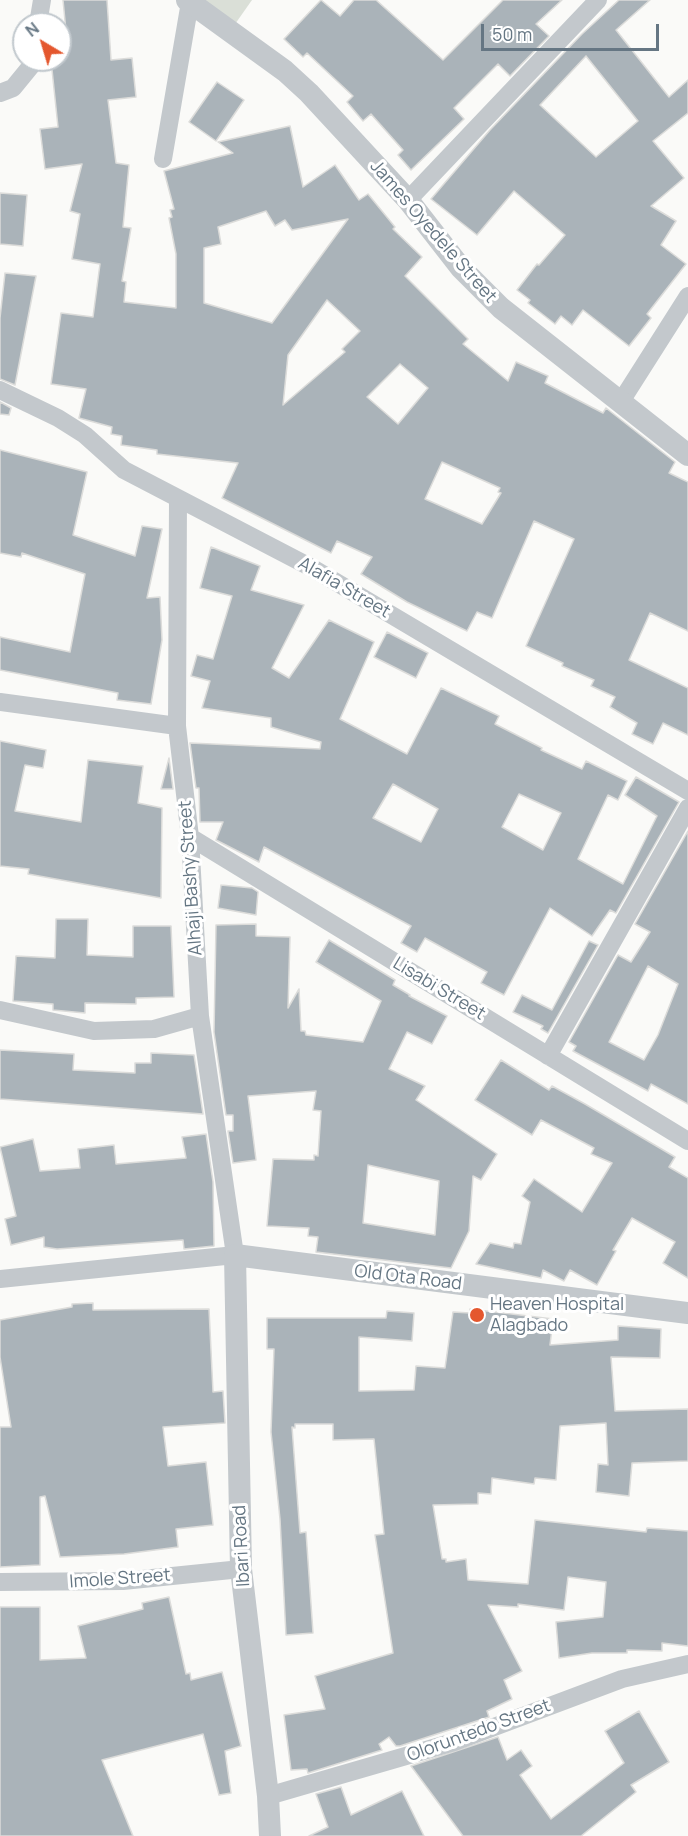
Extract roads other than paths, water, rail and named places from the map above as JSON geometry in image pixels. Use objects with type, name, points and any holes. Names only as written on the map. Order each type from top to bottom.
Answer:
[{"type":"street","points":[[408,200],[598,0]]},
{"type":"street","points":[[163,159],[188,1]]},
{"type":"street","name":"James Oyedele Street","points":[[188,1],[285,71],[309,93],[408,200],[461,268],[501,308],[688,455]]},
{"type":"street","points":[[0,93],[13,88],[26,72]]},
{"type":"street","points":[[620,403],[688,296]]},
{"type":"street","name":"Alafia Street","points":[[0,390],[58,418],[85,435],[124,470],[314,570],[688,790]]},
{"type":"street","name":"Alhaji Bashy Street","points":[[178,498],[177,726],[190,837],[200,1016],[236,1255]]},
{"type":"street","points":[[0,702],[177,726]]},
{"type":"street","points":[[548,1056],[688,808]]},
{"type":"street","name":"Lisabi Street","points":[[190,837],[688,1141]]},
{"type":"street","points":[[0,1010],[94,1031],[154,1029],[200,1016]]},
{"type":"street","points":[[0,1279],[236,1255]]},
{"type":"street","name":"Old Ota Road","points":[[236,1255],[688,1313]]},
{"type":"street","name":"Ibari Road","points":[[236,1255],[241,1569],[268,1796],[270,1836]]},
{"type":"street","name":"Imole Street","points":[[0,1582],[123,1581],[241,1569]]},
{"type":"street","name":"Oloruntedo Street","points":[[268,1796],[443,1746],[622,1679],[688,1664]]},
{"type":"place","name":"Heaven Hospital Alagbado","points":[[477,1315]]}]
